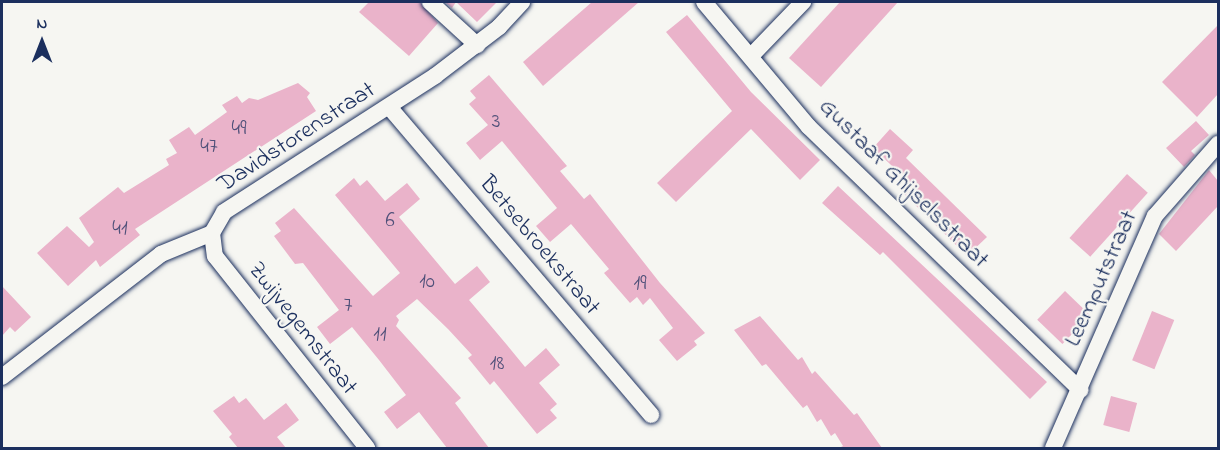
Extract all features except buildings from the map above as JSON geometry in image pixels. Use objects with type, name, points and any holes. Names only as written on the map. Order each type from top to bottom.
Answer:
[{"type":"street","points":[[430,2],[477,45]]},
{"type":"street","name":"Davidstorenstraat","points":[[212,233],[224,212],[390,108],[477,45],[522,2]]},
{"type":"street","name":"Gustaaf Ghijselsstraat","points":[[704,2],[752,55],[809,128],[1080,390]]},
{"type":"street","points":[[752,55],[803,2]]},
{"type":"street","name":"Betsebroekstraat","points":[[390,108],[651,415]]},
{"type":"street","name":"Leemputstraat","points":[[1053,448],[1155,216],[1218,144]]},
{"type":"street","points":[[2,377],[161,254],[212,233]]},
{"type":"street","name":"Zwijvegemstraat","points":[[212,233],[215,256],[367,448]]}]
